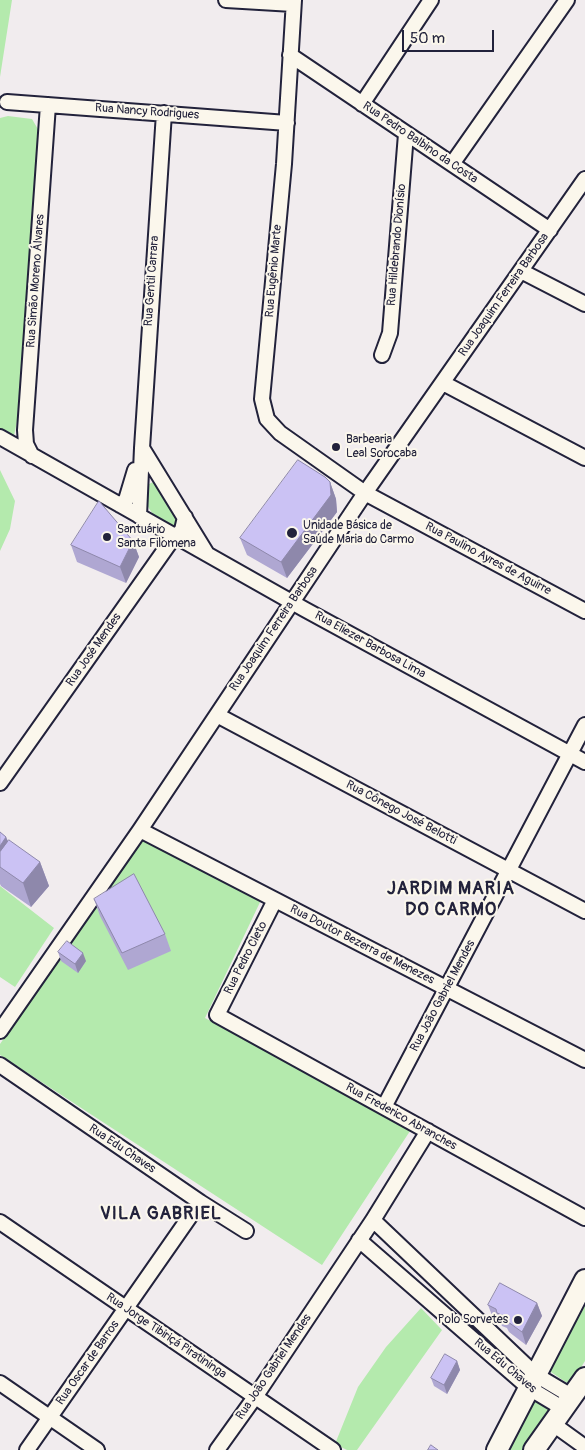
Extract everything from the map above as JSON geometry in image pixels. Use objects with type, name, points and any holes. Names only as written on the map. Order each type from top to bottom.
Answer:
[{"type":"main road","points":[[497,1450],[585,1280]]},
{"type":"main road","points":[[534,1450],[585,1378]]},
{"type":"street","points":[[226,0],[293,2]]},
{"type":"street","points":[[362,104],[431,0]]},
{"type":"street","points":[[452,164],[566,0]]},
{"type":"street","name":"Rua Eugênio Marte","points":[[293,2],[287,123],[262,399],[267,419],[280,433],[366,493]]},
{"type":"street","name":"Rua Pedro Balbino da Costa","points":[[290,55],[550,230]]},
{"type":"street","name":"Rua Nancy Rodrigues","points":[[7,102],[287,123]]},
{"type":"street","name":"Rua Simão Moreno Álvares","points":[[32,456],[26,444],[25,430],[48,105]]},
{"type":"street","name":"Rua Gentil Carrara","points":[[139,516],[164,114]]},
{"type":"street","name":"Rua Hildebrando Dionísio","points":[[382,355],[390,333],[406,134]]},
{"type":"street","name":"Rua Joaquim Ferreira Barbosa","points":[[0,1031],[140,830],[366,493],[585,179]]},
{"type":"street","points":[[521,270],[585,304]]},
{"type":"street","points":[[443,382],[585,458]]},
{"type":"street","name":"Rua Eliezer Barbosa Lima","points":[[0,437],[175,537],[585,762]]},
{"type":"street","points":[[142,448],[208,555]]},
{"type":"street","name":"Rua Gentil Carrara","points":[[120,506],[126,500],[142,448]]},
{"type":"street","name":"Rua Paulino Ayres de Aguirre","points":[[366,493],[585,611]]},
{"type":"street","name":"Rua José Mendes","points":[[0,783],[175,537],[182,530],[185,517]]},
{"type":"street","name":"Rua Cônego José Belotti","points":[[217,715],[585,911]]},
{"type":"street","name":"Rua João Gabriel Mendes","points":[[384,1107],[585,725]]},
{"type":"street","name":"Rua Doutor Bezerra de Menezes","points":[[140,830],[585,1060]]},
{"type":"street","name":"Rua Pedro Cleto","points":[[217,1015],[275,900]]},
{"type":"street","name":"Rua Frederico Abranches","points":[[217,1015],[585,1218]]},
{"type":"street","name":"Rua Edu Chaves","points":[[0,1065],[200,1202],[246,1231]]},
{"type":"street","name":"Rua João Gabriel Mendes","points":[[216,1450],[255,1397],[373,1220],[428,1131]]},
{"type":"street","name":"Rua Oscar de Barros","points":[[27,1450],[200,1202]]},
{"type":"street","name":"Rua Edu Chaves","points":[[373,1220],[563,1410],[585,1447]]},
{"type":"street","name":"Rua Jorge Tibiriçá Piratininga","points":[[0,1222],[333,1450]]},
{"type":"street","name":"Rua Edu Chaves","points":[[359,1240],[533,1382]]},
{"type":"street","points":[[0,1383],[97,1450]]},
{"type":"green space","points":[[0,0],[12,0],[0,77]]},
{"type":"green space","points":[[8,116],[32,119],[39,131],[17,421],[14,436],[0,433],[0,118]]},
{"type":"green space","points":[[0,470],[15,501],[10,529],[0,551]]},
{"type":"green space","points":[[154,482],[157,483],[180,516],[179,524],[170,525],[162,522],[154,516],[149,508],[145,500],[145,492],[147,486]]},
{"type":"green space","points":[[143,837],[262,898],[205,1018],[412,1128],[322,1265],[0,1055],[0,1044]]},
{"type":"green space","points":[[0,886],[54,928],[15,987],[0,977]]},
{"type":"green space","points":[[585,1299],[585,1361],[570,1385],[548,1370]]},
{"type":"green space","points":[[421,1308],[442,1330],[357,1450],[347,1450],[335,1444],[358,1387],[386,1347]]},
{"type":"green space","points":[[532,1394],[553,1408],[523,1450],[503,1450]]},
{"type":"building","name":"Unidade Básica de Saúde Maria do Carmo","points":[[298,460],[330,482],[331,495],[281,562],[240,538]]},
{"type":"building","points":[[99,501],[133,541],[120,567],[71,545]]},
{"type":"building","points":[[0,832],[6,837],[0,846]]},
{"type":"building","points":[[9,840],[40,862],[23,883],[0,867],[0,852]]},
{"type":"building","points":[[134,874],[165,934],[122,953],[94,899]]},
{"type":"building","points":[[67,941],[83,953],[75,964],[58,952]]},
{"type":"building","points":[[500,1283],[537,1303],[522,1332],[504,1319],[504,1316],[497,1313],[496,1309],[488,1305]]},
{"type":"building","points":[[445,1354],[457,1361],[444,1385],[431,1378]]},
{"type":"building","points":[[431,1445],[438,1450],[428,1450]]},
{"type":"place","name":"Barbearia Leal Sorocaba","points":[[336,447]]},
{"type":"place","name":"Unidade Básica de Saúde Maria do Carmo","points":[[292,533]]},
{"type":"place","name":"Santuário Santa Filomena","points":[[107,537]]},
{"type":"place","name":"Polo Sorvetes","points":[[518,1320]]},
{"type":"district","name":"JARDIM MARIA DO CARMO","points":[[451,900]]},
{"type":"district","name":"VILA GABRIEL","points":[[161,1214]]}]
